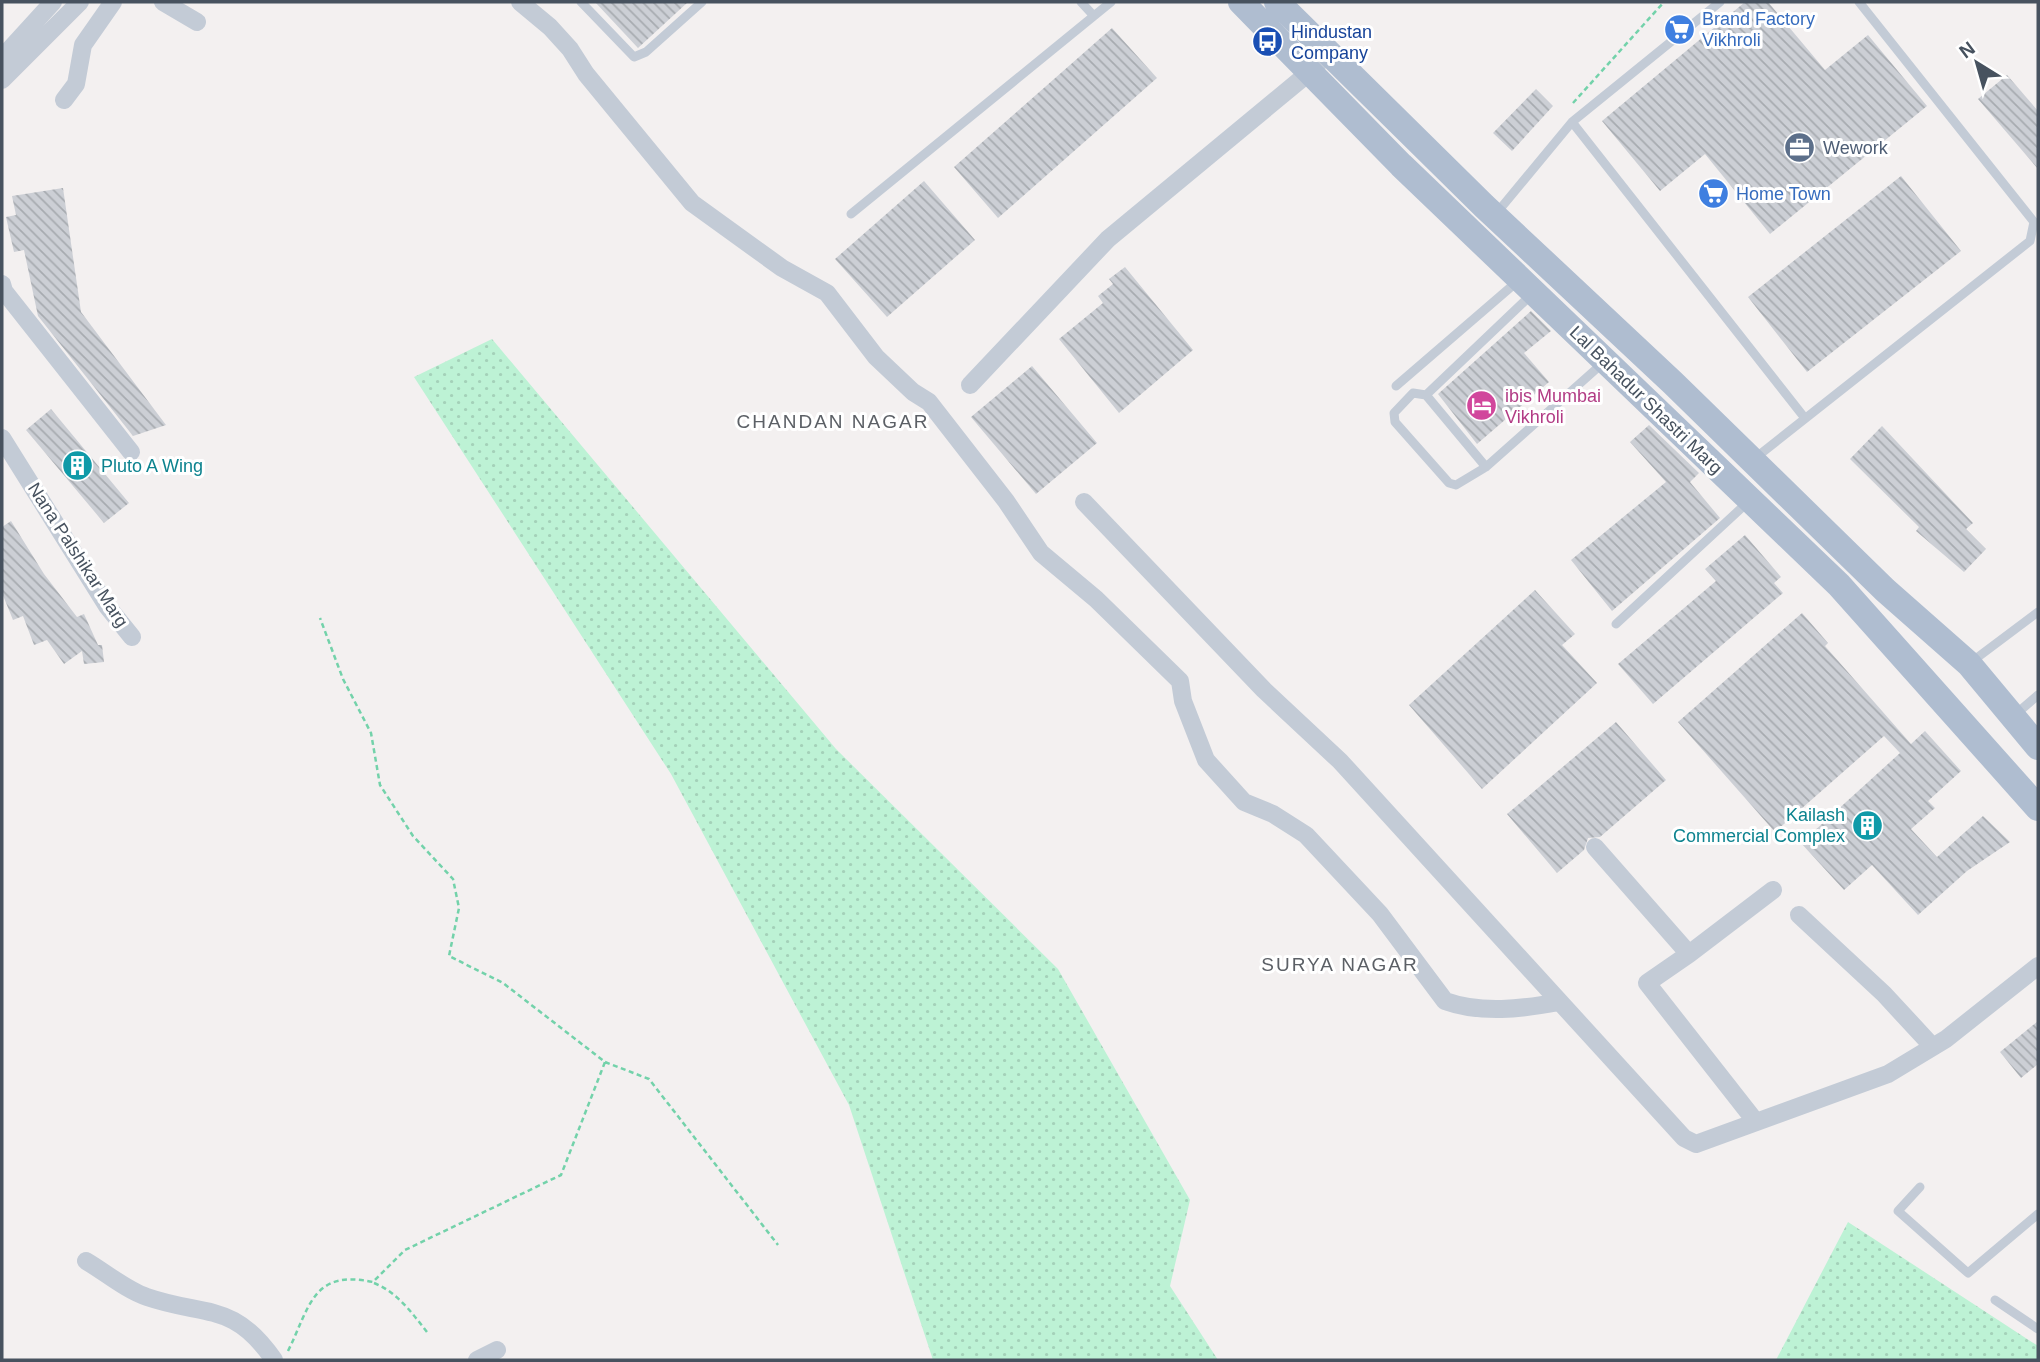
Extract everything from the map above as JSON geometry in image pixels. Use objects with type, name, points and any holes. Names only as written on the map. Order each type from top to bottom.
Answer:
[{"type":"main road","name":"Lal Bahadur Shastri Marg","points":[[1241,2],[1320,62],[1572,288],[1969,664],[2038,747]]},
{"type":"main road","name":"Lal Bahadur Shastri Marg","points":[[1277,2],[1320,62],[1401,165],[1839,584],[2038,808]]},
{"type":"main road","points":[[1535,293],[1572,288]]},
{"type":"main road","points":[[1911,667],[1942,640]]},
{"type":"street","points":[[2,58],[53,2]]},
{"type":"street","points":[[2,80],[80,2]]},
{"type":"street","points":[[64,100],[76,84],[83,45],[113,2]]},
{"type":"street","points":[[163,2],[197,22]]},
{"type":"street","points":[[520,2],[551,27],[570,49],[586,74],[692,203],[782,268],[827,293],[876,356],[913,392],[929,402],[1006,500],[1041,553],[1096,599],[1180,681],[1183,701],[1206,760],[1244,802],[1273,814],[1306,835],[1380,914],[1445,1001],[1457,1005],[1517,1010],[1559,1002]]},
{"type":"street","points":[[970,385],[1108,239],[1320,62]]},
{"type":"street","points":[[2,284],[4,291],[131,452]]},
{"type":"street","name":"Nana Palshikar Marg","points":[[2,438],[107,606],[132,636]]},
{"type":"street","points":[[1084,502],[1264,690],[1339,761],[1684,1138],[1696,1144],[1888,1074],[1933,1046],[2038,966]]},
{"type":"street","points":[[1595,847],[1689,954]]},
{"type":"street","points":[[1756,1122],[1647,983],[1773,890]]},
{"type":"street","points":[[1798,915],[1884,995],[1933,1046]]},
{"type":"street","points":[[86,1261],[146,1297],[232,1318],[255,1335],[274,1360]]},
{"type":"street","points":[[478,1360],[497,1350]]},
{"type":"lane","points":[[581,2],[634,57],[646,52],[702,2]]},
{"type":"lane","points":[[1081,2],[1093,15]]},
{"type":"lane","points":[[851,214],[1111,2]]},
{"type":"lane","points":[[1494,216],[1572,122],[1720,2]]},
{"type":"lane","points":[[1752,460],[2031,241],[2034,222],[1859,2]]},
{"type":"lane","points":[[1572,122],[1804,417]]},
{"type":"lane","points":[[1396,386],[1535,293]]},
{"type":"lane","points":[[1426,396],[1535,293]]},
{"type":"lane","points":[[1486,467],[1426,396],[1413,393],[1402,401],[1394,413],[1395,422],[1449,483],[1464,483],[1486,467],[1605,361]]},
{"type":"lane","points":[[1616,624],[1750,500]]},
{"type":"lane","points":[[1969,664],[2038,612]]},
{"type":"lane","points":[[2013,716],[2038,695]]},
{"type":"lane","points":[[1920,1188],[1898,1211],[1968,1273],[2038,1214]]},
{"type":"lane","points":[[1995,1300],[2038,1329]]},
{"type":"path","points":[[320,618],[343,679],[371,733],[380,785],[413,835],[453,879],[459,908],[449,956],[503,983],[605,1062],[649,1079],[778,1245]]},
{"type":"path","points":[[373,1283],[405,1250],[561,1175],[605,1062]]},
{"type":"path","points":[[283,1360],[305,1307],[327,1283],[349,1277],[384,1287],[410,1310],[427,1332]]},
{"type":"green space","points":[[492,339],[836,749],[1058,969],[1190,1200],[1170,1286],[1218,1360],[933,1360],[849,1105],[671,774],[414,377]]},
{"type":"green space","points":[[1848,1222],[2038,1346],[2038,1360],[1776,1360]]},
{"type":"building","points":[[595,2],[688,2],[638,48]]},
{"type":"building","points":[[1745,2],[1768,2],[1825,70],[1868,35],[1927,106],[1770,234],[1705,154],[1660,191],[1602,121]]},
{"type":"building","points":[[1112,28],[1157,78],[998,218],[954,167]]},
{"type":"building","points":[[2007,75],[2038,111],[2038,169],[1978,99]]},
{"type":"building","points":[[1536,89],[1553,106],[1512,151],[1493,133]]},
{"type":"building","points":[[1901,176],[1961,251],[1807,372],[1748,297]]},
{"type":"building","points":[[924,181],[975,240],[887,317],[835,259]]},
{"type":"building","points":[[63,188],[81,312],[166,425],[133,436],[38,316],[24,250],[14,252],[6,217],[16,215],[12,196]]},
{"type":"building","points":[[1125,267],[1193,350],[1119,413],[1059,339],[1103,303],[1098,296],[1113,284],[1109,279]]},
{"type":"building","points":[[1531,311],[1551,331],[1524,353],[1549,382],[1477,444],[1438,394]]},
{"type":"building","points":[[1032,366],[1097,443],[1036,494],[971,417]]},
{"type":"building","name":"Pluto A Wing","points":[[51,409],[129,503],[104,523],[26,430]]},
{"type":"building","points":[[1649,425],[1699,473],[1690,482],[1720,518],[1612,611],[1571,560],[1666,482],[1630,442]]},
{"type":"building","points":[[1882,426],[1973,523],[1966,529],[1986,549],[1964,572],[1916,531],[1919,527],[1850,459]]},
{"type":"building","points":[[11,521],[44,574],[77,617],[84,614],[98,645],[102,645],[104,662],[84,664],[82,651],[64,664],[47,640],[34,645],[23,616],[13,620],[2,593],[2,527]]},
{"type":"building","points":[[1745,535],[1781,577],[1774,583],[1783,593],[1653,704],[1618,664],[1716,581],[1705,569]]},
{"type":"building","points":[[1535,590],[1575,634],[1562,645],[1597,683],[1482,789],[1409,705]]},
{"type":"building","points":[[1802,613],[1828,643],[1825,646],[1911,744],[1925,731],[1961,771],[1928,801],[1935,808],[1911,829],[1937,857],[1983,816],[2010,842],[1967,871],[1918,915],[1872,865],[1844,890],[1801,843],[1900,753],[1884,736],[1775,832],[1678,722]]},
{"type":"building","points":[[1616,722],[1666,780],[1600,837],[1588,838],[1584,850],[1557,873],[1507,814]]},
{"type":"building","points":[[2038,1021],[2038,1064],[2021,1078],[2000,1052]]},
{"type":"place","name":"Brand Factory Vikhroli","points":[[1679,29]]},
{"type":"place","name":"Hindustan Company","points":[[1268,42]]},
{"type":"place","name":"Wework","points":[[1800,148]]},
{"type":"place","name":"Home Town","points":[[1713,194]]},
{"type":"place","name":"ibis Mumbai Vikhroli","points":[[1482,406]]},
{"type":"place","name":"Pluto A Wing","points":[[78,466]]},
{"type":"place","name":"Kailash Commercial Complex","points":[[1868,825]]},
{"type":"district","name":"CHANDAN NAGAR","points":[[833,421]]},
{"type":"district","name":"SURYA NAGAR","points":[[1340,964]]}]
